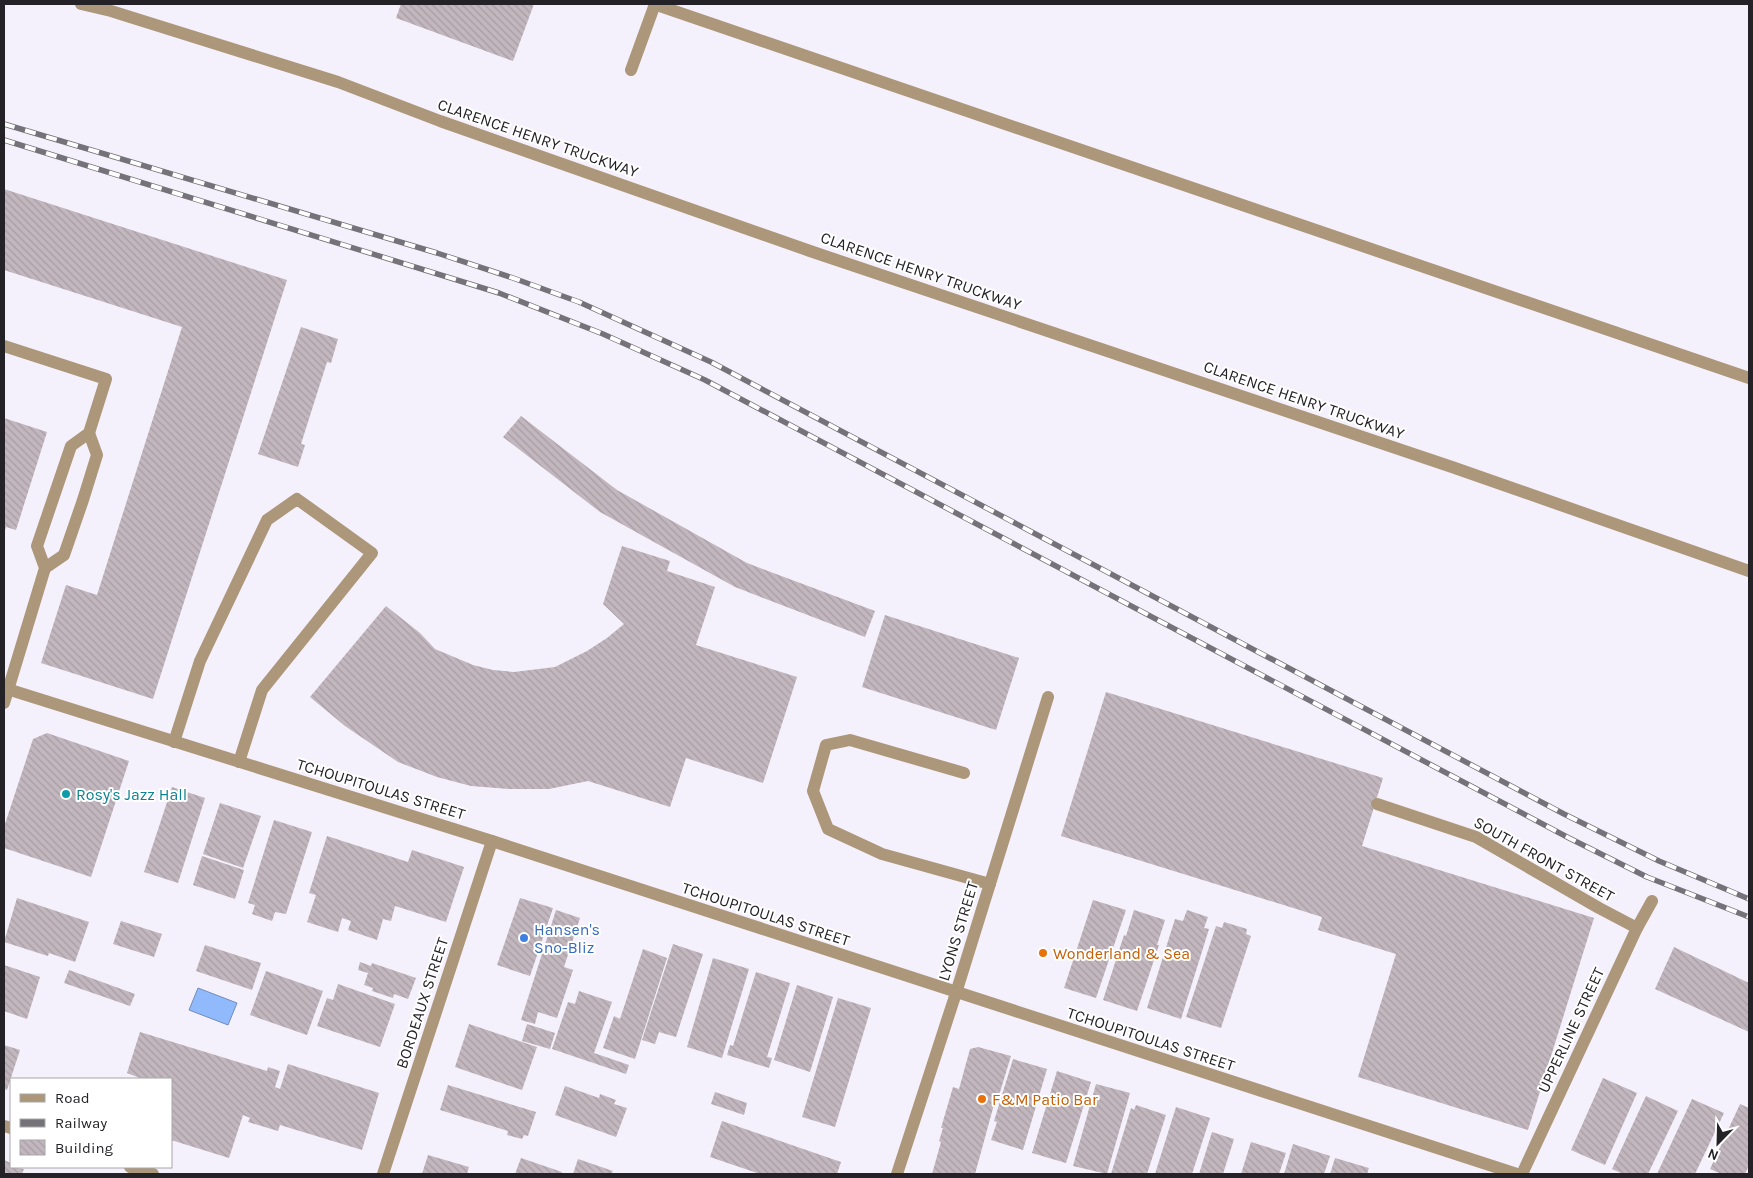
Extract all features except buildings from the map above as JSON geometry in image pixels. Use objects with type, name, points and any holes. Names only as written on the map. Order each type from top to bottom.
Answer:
[{"type":"street","name":"CLARENCE HENRY TRUCKWAY","points":[[81,4],[111,11],[338,82],[440,121],[810,251],[1452,467],[1749,571]]},
{"type":"street","points":[[631,70],[654,4],[1749,378]]},
{"type":"street","points":[[4,346],[106,379],[89,433],[72,446],[37,546],[45,568]]},
{"type":"street","points":[[4,703],[6,689],[45,568],[64,555],[83,500],[97,455],[89,433]]},
{"type":"street","points":[[174,742],[200,661],[267,520],[297,499],[372,553],[262,690],[239,762]]},
{"type":"street","name":"TCHOUPITOULAS STREET","points":[[6,689],[492,841],[1517,1174]]},
{"type":"street","name":"LYONS STREET","points":[[896,1174],[956,993],[1048,697]]},
{"type":"street","points":[[964,773],[850,740],[826,745],[813,791],[828,829],[882,854],[990,884]]},
{"type":"street","name":"SOUTH FRONT STREET","points":[[1377,804],[1476,837],[1637,928]]},
{"type":"street","name":"BORDEAUX STREET","points":[[383,1174],[492,841]]},
{"type":"street","name":"UPPERLINE STREET","points":[[1522,1174],[1637,928],[1652,901]]},
{"type":"street","points":[[133,1168],[153,1174]]},
{"type":"water","points":[[198,988],[237,1003],[228,1025],[189,1010]]},
{"type":"railway","points":[[4,124],[437,253],[579,302],[711,362],[1564,814],[1659,861],[1749,899]]},
{"type":"railway","points":[[4,140],[499,293],[603,334],[705,380],[1569,838],[1647,877],[1749,917]]},
{"type":"place","name":"Rosy's Jazz Hall","points":[[66,794]]},
{"type":"place","name":"Hansen's Sno-Bliz","points":[[524,938]]},
{"type":"place","name":"Wonderland & Sea","points":[[1043,953]]},
{"type":"place","name":"F&M Patio Bar","points":[[982,1099]]}]
